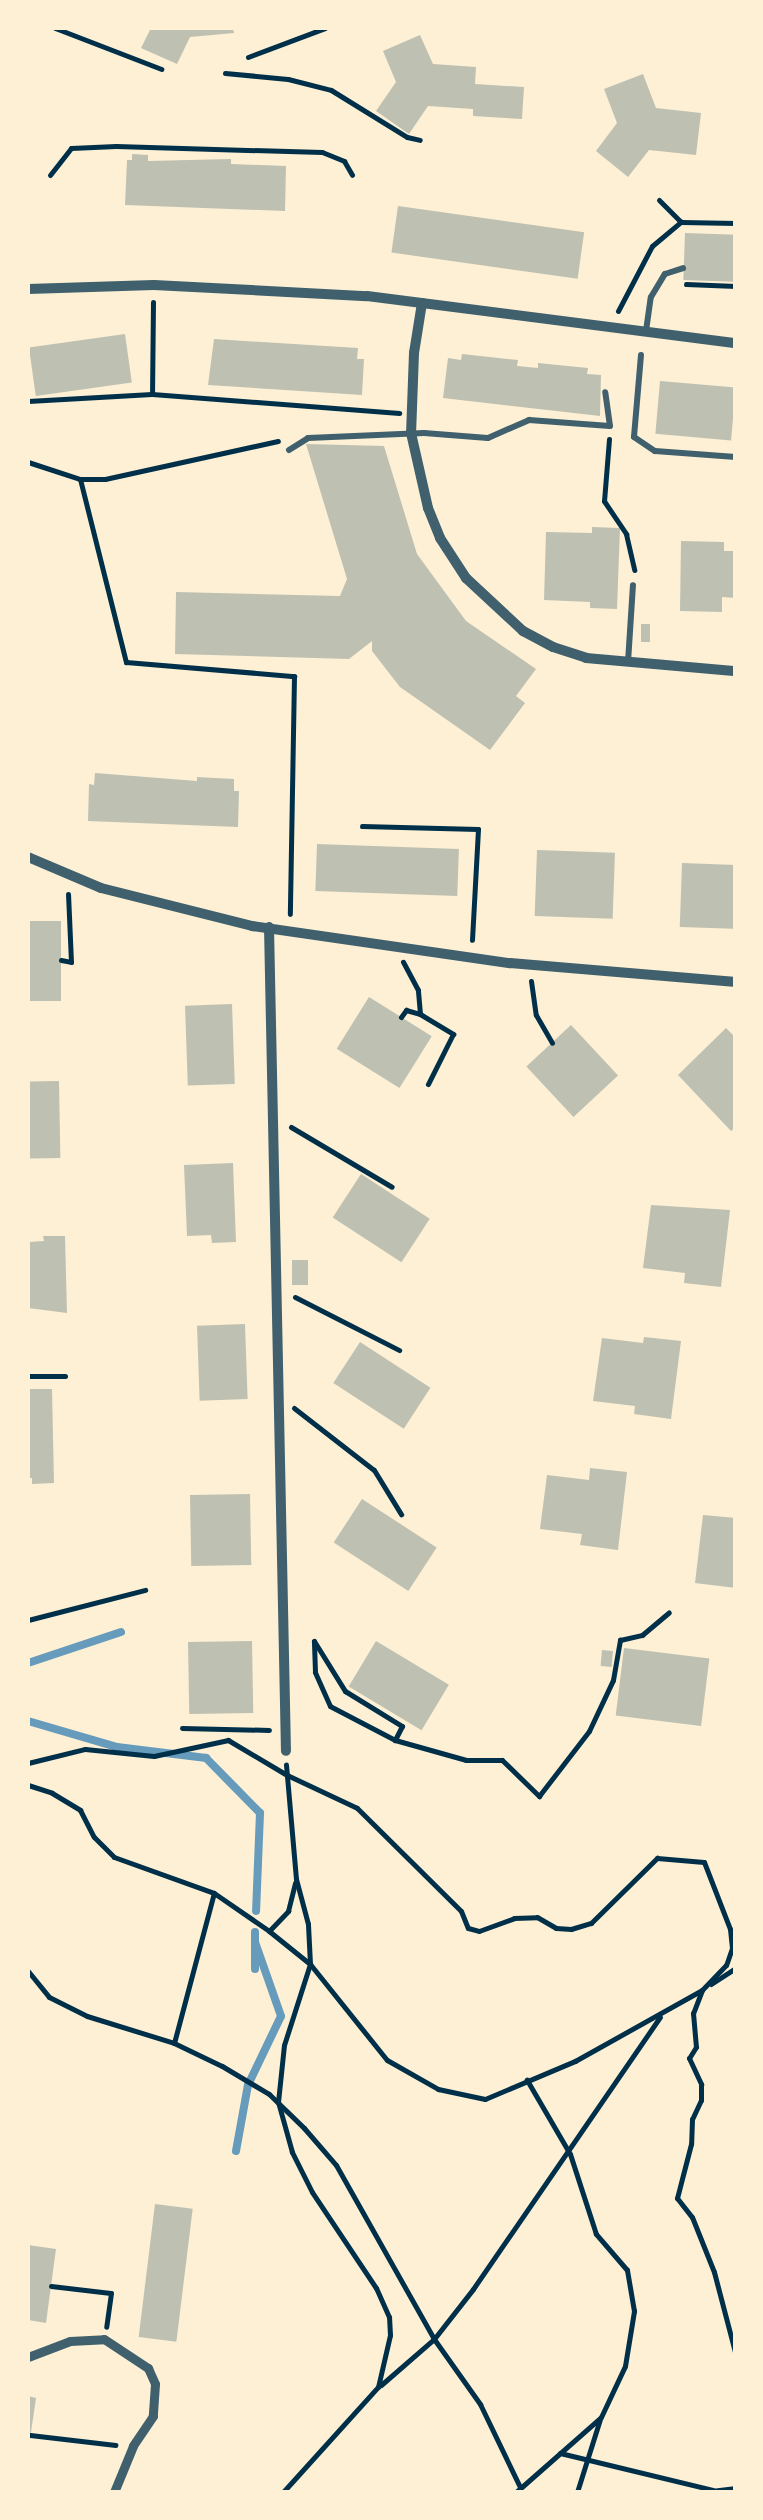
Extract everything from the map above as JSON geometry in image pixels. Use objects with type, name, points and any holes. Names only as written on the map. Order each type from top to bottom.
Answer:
[{"type":"street","points":[[28,289],[154,286],[306,292],[736,343]]},
{"type":"street","points":[[422,303],[414,353],[411,434],[428,508],[440,538],[466,578],[523,631],[553,647],[628,663],[736,671]]},
{"type":"street","points":[[28,857],[101,888],[269,927],[532,966],[736,982]]},
{"type":"street","points":[[269,927],[286,1751]]},
{"type":"street","points":[[28,2357],[70,2341],[104,2340],[148,2368],[155,2384],[153,2416],[133,2446],[114,2492]]},
{"type":"lane","points":[[646,332],[652,297],[665,274],[683,268]]},
{"type":"lane","points":[[641,355],[634,436],[655,451],[736,457]]},
{"type":"lane","points":[[288,450],[308,438],[411,434],[488,438],[528,420],[610,426],[605,392]]},
{"type":"lane","points":[[628,663],[633,585]]},
{"type":"path","points":[[55,28],[161,69]]},
{"type":"path","points":[[248,57],[325,28]]},
{"type":"path","points":[[225,73],[288,79],[331,90],[407,137],[420,140]]},
{"type":"path","points":[[50,175],[71,148],[134,146],[322,152],[344,160],[352,175]]},
{"type":"path","points":[[659,200],[681,222]]},
{"type":"path","points":[[673,289],[684,284],[736,286]]},
{"type":"path","points":[[152,394],[154,286]]},
{"type":"path","points":[[28,401],[152,394],[365,412],[412,412]]},
{"type":"path","points":[[610,426],[604,501],[630,547],[633,585]]},
{"type":"path","points":[[28,462],[80,479],[106,478],[286,439],[288,450]]},
{"type":"path","points":[[80,479],[126,662],[294,676],[290,913]]},
{"type":"path","points":[[362,826],[478,829],[470,958]]},
{"type":"path","points":[[61,960],[71,962],[71,876]]},
{"type":"path","points":[[404,949],[402,969],[418,990],[420,1014]]},
{"type":"path","points":[[532,966],[536,1015],[552,1043]]},
{"type":"path","points":[[400,1017],[406,1010],[420,1014],[453,1034],[428,1084]]},
{"type":"path","points":[[273,1123],[291,1127],[392,1186]]},
{"type":"path","points":[[276,1293],[291,1295],[399,1350]]},
{"type":"path","points":[[28,1376],[65,1376]]},
{"type":"path","points":[[278,1403],[294,1408],[374,1470],[401,1514]]},
{"type":"path","points":[[28,1620],[145,1590]]},
{"type":"path","points":[[395,1740],[402,1726],[345,1690],[314,1642],[315,1672],[330,1706],[395,1740],[466,1760],[502,1760],[539,1796],[589,1731],[613,1680],[620,1640],[642,1635],[669,1612]]},
{"type":"path","points":[[182,1728],[286,1730]]},
{"type":"path","points":[[28,1764],[85,1749],[154,1756],[228,1740],[287,1776],[357,1808],[461,1911],[468,1928],[479,1930],[525,1918],[571,1929],[591,1923],[657,1858],[704,1862],[730,1929],[732,1948],[726,1965],[702,1990],[693,2013],[696,2047],[690,2058],[701,2084],[701,2100],[692,2119],[691,2144],[676,2198],[692,2217],[714,2272],[736,2356]]},
{"type":"path","points":[[286,1751],[296,1878],[308,1924],[310,1964],[284,2045],[278,2102],[292,2152],[312,2192],[376,2288],[388,2318],[389,2348],[378,2387]]},
{"type":"path","points":[[28,1785],[52,1793],[80,1810],[94,1837],[114,1857],[214,1892],[269,1931],[310,1964],[386,2060],[438,2089],[485,2100],[576,2061],[736,1968]]},
{"type":"path","points":[[269,1931],[288,1911],[296,1878]]},
{"type":"path","points":[[174,2043],[214,1892]]},
{"type":"path","points":[[28,1971],[50,1997],[87,2016],[174,2043],[222,2066],[278,2102],[336,2165],[434,2339],[480,2404],[518,2490],[601,2417]]},
{"type":"path","points":[[728,1973],[736,1979]]},
{"type":"path","points":[[284,2492],[378,2387],[434,2339],[570,2154],[662,2014]]},
{"type":"path","points":[[527,2080],[570,2154],[596,2234],[627,2270],[634,2311],[625,2366],[601,2417],[577,2492]]},
{"type":"path","points":[[51,2286],[111,2293],[104,2340]]},
{"type":"path","points":[[30,2436],[133,2446]]},
{"type":"path","points":[[559,2452],[713,2490]]},
{"type":"path","points":[[704,2492],[736,2488]]},
{"type":"building","points":[[151,28],[233,28],[234,33],[190,37],[177,64],[141,48]]},
{"type":"building","points":[[420,35],[433,64],[476,67],[475,84],[524,87],[522,119],[473,116],[473,109],[428,106],[409,134],[376,111],[396,82],[383,51]]},
{"type":"building","points":[[643,74],[656,108],[701,113],[696,155],[649,150],[628,177],[596,151],[617,123],[604,89]]},
{"type":"building","points":[[132,154],[148,155],[148,161],[231,159],[231,164],[286,166],[285,211],[125,205],[127,160],[132,160]]},
{"type":"building","points":[[398,206],[584,232],[578,279],[391,253]]},
{"type":"building","points":[[685,233],[736,235],[734,282],[683,280]]},
{"type":"building","points":[[125,334],[132,383],[36,396],[29,347]]},
{"type":"building","points":[[214,339],[358,348],[357,359],[364,359],[362,395],[208,385]]},
{"type":"building","points":[[462,354],[518,360],[517,366],[538,368],[538,363],[588,368],[587,374],[601,375],[600,416],[443,398],[448,358],[461,360]]},
{"type":"building","points":[[660,381],[736,388],[731,440],[655,434]]},
{"type":"building","points":[[306,444],[384,446],[417,554],[466,621],[536,669],[516,696],[525,703],[490,750],[400,687],[372,651],[372,641],[349,659],[175,654],[176,592],[340,596],[347,579]]},
{"type":"building","points":[[592,527],[620,528],[617,609],[590,608],[590,602],[544,600],[546,532],[592,533]]},
{"type":"building","points":[[681,541],[724,542],[724,551],[736,551],[736,598],[722,597],[722,612],[680,611]]},
{"type":"building","points":[[641,624],[650,624],[650,642],[641,642]]},
{"type":"building","points":[[95,773],[197,781],[197,777],[234,779],[234,791],[239,791],[238,827],[88,821],[89,784],[94,785]]},
{"type":"building","points":[[317,844],[459,849],[457,896],[315,891]]},
{"type":"building","points":[[537,850],[615,853],[613,919],[535,916]]},
{"type":"building","points":[[682,863],[736,865],[734,929],[680,927]]},
{"type":"building","points":[[28,921],[61,921],[61,1001],[28,1001]]},
{"type":"building","points":[[369,997],[432,1036],[399,1088],[337,1049]]},
{"type":"building","points":[[232,1004],[235,1084],[188,1086],[185,1006]]},
{"type":"building","points":[[571,1025],[618,1075],[573,1117],[526,1067]]},
{"type":"building","points":[[726,1028],[736,1038],[736,1127],[731,1131],[678,1075]]},
{"type":"building","points":[[59,1081],[60,1158],[29,1159],[28,1082]]},
{"type":"building","points":[[233,1163],[236,1242],[212,1243],[211,1235],[187,1236],[184,1165]]},
{"type":"building","points":[[361,1174],[430,1219],[401,1262],[333,1218]]},
{"type":"building","points":[[651,1205],[730,1210],[721,1287],[684,1283],[685,1273],[643,1268]]},
{"type":"building","points":[[43,1236],[65,1236],[67,1313],[28,1308],[28,1242],[44,1241]]},
{"type":"building","points":[[292,1260],[308,1260],[308,1285],[292,1285]]},
{"type":"building","points":[[245,1324],[248,1399],[200,1401],[197,1326]]},
{"type":"building","points":[[644,1337],[681,1341],[671,1419],[634,1414],[635,1406],[593,1401],[602,1338],[643,1343]]},
{"type":"building","points":[[360,1342],[430,1388],[404,1429],[333,1383]]},
{"type":"building","points":[[30,1389],[52,1389],[54,1483],[32,1484],[32,1478],[28,1478]]},
{"type":"building","points":[[590,1468],[627,1472],[618,1550],[580,1545],[582,1534],[540,1529],[547,1475],[589,1480]]},
{"type":"building","points":[[250,1494],[251,1565],[191,1566],[190,1495]]},
{"type":"building","points":[[362,1499],[437,1547],[408,1591],[334,1543]]},
{"type":"building","points":[[703,1515],[736,1518],[736,1588],[695,1583]]},
{"type":"building","points":[[252,1641],[253,1713],[189,1714],[188,1642]]},
{"type":"building","points":[[376,1641],[449,1685],[422,1730],[349,1686]]},
{"type":"building","points":[[624,1648],[709,1658],[701,1726],[616,1715]]},
{"type":"building","points":[[602,1650],[613,1651],[612,1667],[601,1666]]},
{"type":"building","points":[[155,2204],[193,2209],[176,2342],[139,2337]]},
{"type":"building","points":[[28,2245],[56,2249],[46,2323],[28,2320]]},
{"type":"building","points":[[28,2396],[36,2398],[30,2439],[28,2439]]},
{"type":"waterway","points":[[28,1663],[121,1632]]},
{"type":"waterway","points":[[28,1721],[117,1747],[206,1758],[260,1813],[256,1911]]},
{"type":"waterway","points":[[255,1932],[255,1969]]},
{"type":"waterway","points":[[236,2151],[248,2085],[281,2016],[255,1942]]}]
